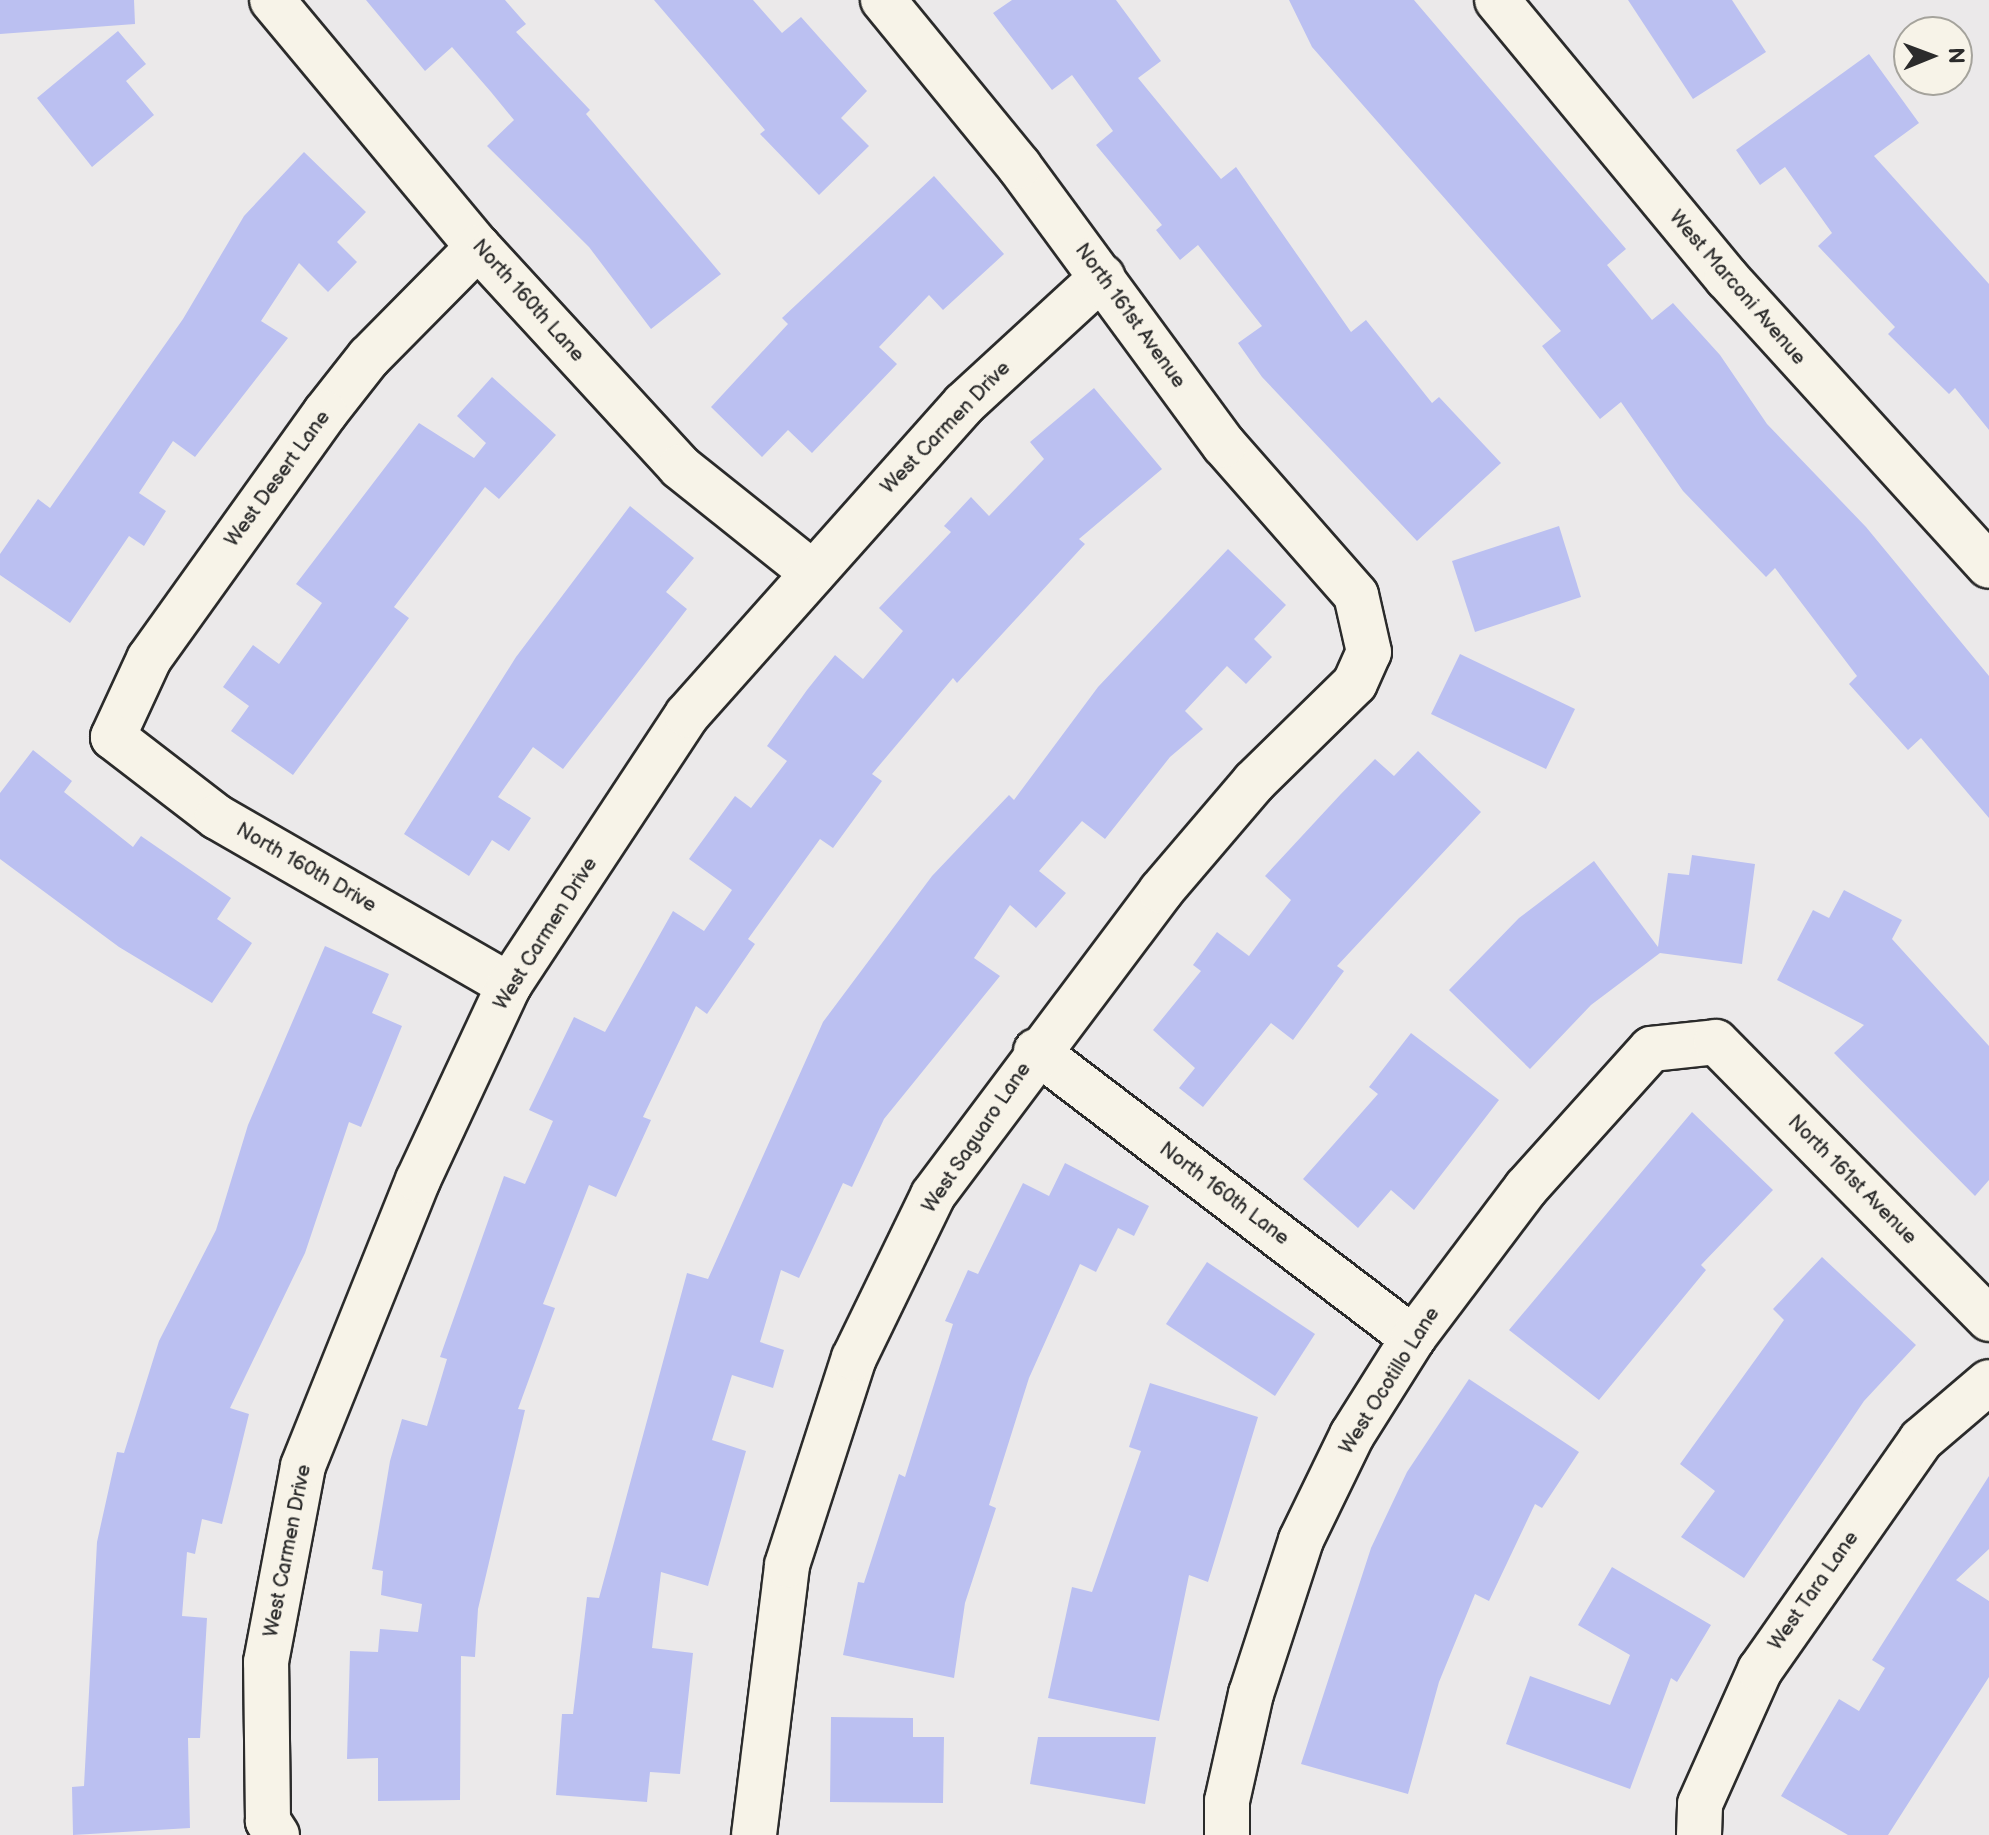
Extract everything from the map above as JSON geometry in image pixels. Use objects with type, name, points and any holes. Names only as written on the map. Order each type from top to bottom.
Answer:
[{"type":"street","name":"North 160th Lane","points":[[272,0],[478,247],[680,467],[813,573]]},
{"type":"street","name":"North 161st Avenue","points":[[883,0],[1102,277],[1224,445],[1356,595],[1370,634]]},
{"type":"street","name":"West Marconi Avenue","points":[[1497,0],[1727,278],[1989,566]]},
{"type":"street","name":"West Desert Lane","points":[[113,737],[149,659],[325,413],[369,357],[478,247]]},
{"type":"street","name":"West Carmen Drive","points":[[277,1835],[268,1821],[266,1662],[303,1466],[418,1180],[509,985],[687,715],[964,404],[1102,277]]},
{"type":"street","name":"West Saguaro Lane","points":[[754,1835],[787,1565],[854,1358],[933,1195],[1036,1051],[1222,817],[1355,683],[1370,634]]},
{"type":"street","name":"North 160th Drive","points":[[113,737],[217,817],[509,985]]},
{"type":"street","name":"North 161st Avenue","points":[[1716,1042],[1989,1319]]},
{"type":"street","name":"West Ocotillo Lane","points":[[1227,1835],[1227,1801],[1251,1694],[1301,1540],[1352,1435],[1413,1338],[1526,1188],[1651,1049],[1716,1042]]},
{"type":"street","name":"North 160th Lane","points":[[1036,1051],[1413,1338]]},
{"type":"street","name":"West Tara Lane","points":[[1699,1835],[1700,1804],[1760,1670],[1921,1440],[1989,1382]]},
{"type":"building","points":[[0,0],[134,0],[135,24],[0,34]]},
{"type":"building","points":[[366,0],[505,0],[526,24],[516,32],[590,110],[586,114],[721,274],[651,329],[589,247],[487,146],[514,120],[491,92],[452,47],[425,71]]},
{"type":"building","points":[[654,0],[753,0],[782,33],[801,17],[867,91],[841,118],[869,146],[819,195],[760,134],[765,130]]},
{"type":"building","points":[[1012,0],[1116,0],[1161,61],[1138,78],[1221,179],[1236,167],[1351,332],[1366,320],[1432,403],[1439,397],[1501,463],[1417,541],[1262,377],[1238,343],[1262,326],[1198,245],[1180,260],[1156,230],[1162,225],[1096,145],[1113,131],[1072,75],[1052,90],[993,13]]},
{"type":"building","points":[[1289,0],[1414,0],[1626,249],[1607,265],[1652,320],[1673,303],[1720,355],[1767,424],[1866,527],[1989,676],[1989,818],[1921,738],[1908,750],[1849,684],[1857,676],[1775,568],[1766,577],[1683,491],[1621,402],[1600,419],[1542,346],[1561,331],[1312,47]]},
{"type":"building","points":[[1628,0],[1732,0],[1766,52],[1693,99]]},
{"type":"building","points":[[118,31],[146,64],[126,81],[154,115],[92,167],[37,98]]},
{"type":"building","points":[[1869,54],[1893,87],[1893,96],[1899,96],[1919,123],[1874,156],[1989,284],[1989,430],[1955,388],[1949,394],[1888,334],[1895,327],[1818,246],[1832,233],[1785,167],[1760,185],[1736,150]]},
{"type":"building","points":[[304,152],[366,212],[337,242],[357,262],[328,292],[299,263],[261,321],[288,338],[195,457],[173,441],[139,493],[166,511],[144,546],[129,536],[70,623],[0,575],[0,554],[38,499],[50,508],[183,319],[244,216]]},
{"type":"building","points":[[934,176],[1004,254],[943,310],[929,295],[879,347],[897,364],[812,453],[788,430],[762,457],[711,407],[788,324],[782,318]]},
{"type":"building","points":[[492,377],[556,435],[499,499],[485,487],[394,607],[409,618],[293,775],[231,731],[249,706],[223,687],[253,645],[279,664],[322,603],[296,584],[419,423],[474,458],[486,443],[457,416]]},
{"type":"building","points":[[1094,388],[1162,469],[1079,539],[1085,544],[957,683],[953,678],[872,774],[882,781],[833,848],[820,839],[748,939],[755,944],[707,1014],[696,1006],[643,1117],[651,1120],[616,1197],[589,1185],[543,1304],[555,1308],[518,1409],[525,1410],[478,1609],[475,1657],[461,1656],[460,1800],[378,1801],[378,1758],[347,1759],[350,1651],[378,1652],[380,1629],[418,1632],[422,1604],[381,1595],[383,1571],[372,1569],[390,1461],[402,1419],[427,1426],[447,1359],[440,1357],[504,1176],[525,1184],[553,1121],[529,1110],[574,1017],[605,1032],[673,911],[704,931],[732,890],[689,859],[735,796],[751,808],[787,761],[767,746],[807,690],[835,655],[863,679],[903,631],[879,608],[951,532],[944,526],[971,497],[989,516],[1044,459],[1030,442]]},
{"type":"building","points":[[630,506],[694,558],[666,592],[687,609],[563,769],[533,747],[498,797],[531,818],[509,851],[492,840],[469,876],[404,834],[516,657]]},
{"type":"building","points":[[1559,526],[1581,597],[1475,632],[1452,561]]},
{"type":"building","points":[[1228,549],[1286,605],[1254,639],[1272,657],[1246,684],[1227,666],[1185,711],[1203,729],[1170,757],[1105,839],[1082,821],[1039,871],[1066,893],[1036,928],[1010,905],[974,958],[1000,976],[884,1119],[852,1187],[843,1183],[799,1278],[781,1270],[760,1342],[784,1350],[773,1388],[732,1375],[712,1440],[746,1451],[708,1586],[661,1572],[652,1648],[693,1653],[680,1774],[650,1772],[647,1802],[556,1795],[562,1714],[573,1714],[587,1597],[599,1598],[687,1273],[708,1279],[823,1022],[932,876],[1009,795],[1014,800],[1098,687]]},
{"type":"building","points":[[1460,654],[1575,709],[1546,769],[1431,714]]},
{"type":"building","points":[[33,750],[72,781],[64,792],[133,847],[141,836],[231,898],[217,919],[252,943],[212,1003],[119,947],[0,859],[0,793]]},
{"type":"building","points":[[1418,751],[1481,812],[1337,966],[1344,971],[1293,1040],[1271,1023],[1203,1107],[1179,1088],[1195,1068],[1153,1030],[1201,971],[1193,965],[1217,932],[1249,956],[1291,900],[1265,876],[1340,795],[1375,759],[1394,776]]},
{"type":"building","points":[[1692,855],[1755,864],[1742,964],[1660,953],[1591,1005],[1530,1069],[1449,990],[1519,918],[1594,861],[1658,947],[1668,873],[1689,875]]},
{"type":"building","points":[[1844,890],[1902,920],[1892,939],[1989,1046],[1989,1180],[1975,1196],[1834,1053],[1864,1025],[1777,980],[1813,910],[1829,918]]},
{"type":"building","points":[[325,946],[389,974],[372,1013],[402,1026],[361,1127],[349,1122],[305,1253],[230,1408],[249,1414],[222,1524],[202,1519],[195,1554],[187,1552],[182,1616],[207,1618],[200,1738],[188,1738],[190,1828],[73,1835],[72,1787],[84,1786],[97,1542],[117,1452],[124,1453],[159,1341],[216,1230],[248,1125]]},
{"type":"building","points":[[1411,1033],[1499,1100],[1414,1210],[1391,1190],[1358,1228],[1303,1179],[1378,1094],[1369,1087]]},
{"type":"building","points":[[1692,1112],[1773,1190],[1701,1265],[1706,1270],[1599,1400],[1509,1330]]},
{"type":"building","points":[[1065,1163],[1149,1206],[1134,1236],[1118,1228],[1096,1272],[1080,1264],[1029,1378],[989,1505],[996,1508],[965,1603],[954,1678],[843,1655],[858,1582],[864,1583],[899,1474],[905,1477],[953,1324],[945,1321],[968,1270],[978,1274],[1023,1183],[1049,1196]]},
{"type":"building","points":[[1822,1257],[1916,1345],[1864,1401],[1744,1578],[1681,1537],[1715,1491],[1680,1464],[1784,1320],[1773,1309]]},
{"type":"building","points":[[1207,1262],[1315,1334],[1275,1396],[1166,1324]]},
{"type":"building","points":[[1469,1379],[1579,1452],[1542,1508],[1535,1504],[1489,1601],[1475,1594],[1439,1682],[1408,1794],[1301,1764],[1371,1548],[1407,1472]]},
{"type":"building","points":[[1150,1383],[1258,1417],[1208,1582],[1189,1575],[1159,1721],[1048,1698],[1072,1587],[1092,1592],[1141,1451],[1129,1447]]},
{"type":"building","points":[[1989,1476],[1989,1549],[1956,1580],[1989,1601],[1989,1677],[1888,1835],[1848,1835],[1781,1796],[1839,1699],[1859,1711],[1885,1668],[1872,1660]]},
{"type":"building","points":[[1612,1567],[1711,1625],[1677,1682],[1671,1678],[1630,1789],[1506,1744],[1530,1676],[1610,1705],[1630,1655],[1578,1625]]},
{"type":"building","points":[[831,1717],[913,1718],[913,1737],[944,1737],[943,1803],[830,1802]]},
{"type":"building","points":[[1038,1737],[1156,1737],[1145,1804],[1030,1784]]}]
